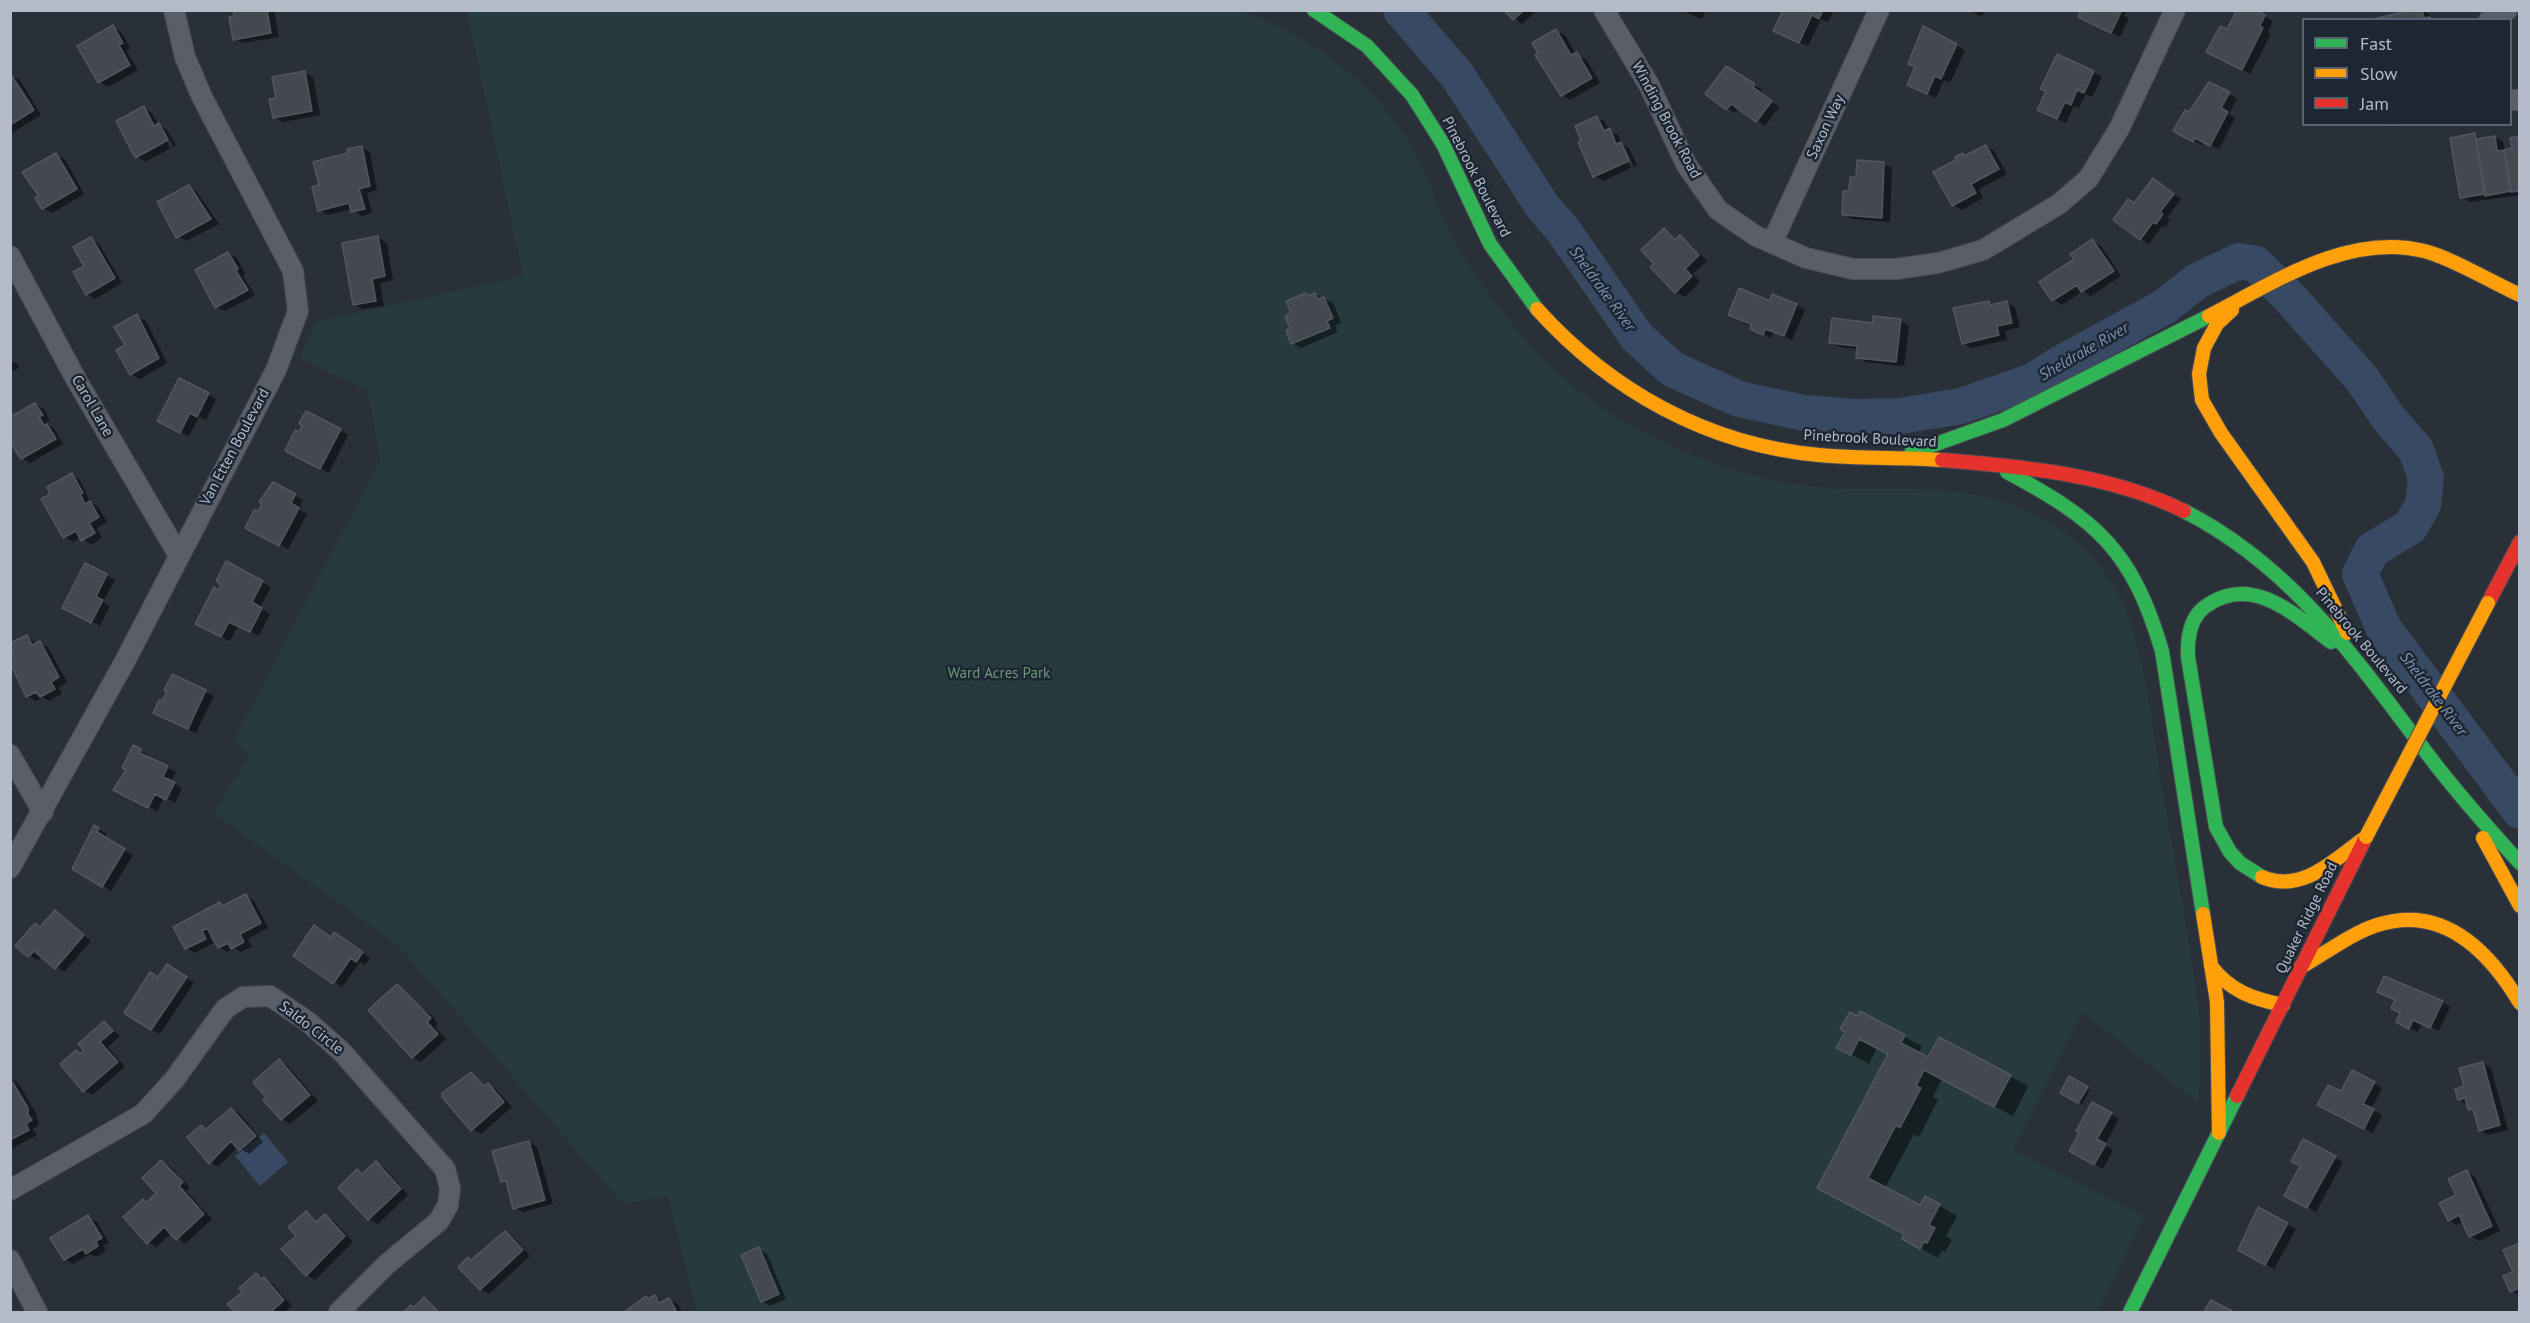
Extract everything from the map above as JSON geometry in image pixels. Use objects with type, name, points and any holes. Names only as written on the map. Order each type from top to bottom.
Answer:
[{"type":"street","name":"Van Etten Boulevard","points":[[10,868],[125,661],[178,554],[276,370],[298,311],[293,271],[202,97],[185,57],[174,10]]},
{"type":"street","name":"Pinebrook Boulevard","points":[[1314,10],[1365,46],[1419,104],[1436,130],[1476,217],[1505,267],[1559,333],[1604,372],[1663,408],[1729,437],[1755,445],[1819,455],[1995,465],[2059,474],[2124,489],[2182,510],[2209,524],[2265,562],[2325,619],[2457,793],[2520,863]]},
{"type":"street","name":"Winding Brook Road","points":[[1604,10],[1649,85],[1686,164],[1718,210],[1756,236],[1806,258],[1853,269],[1896,269],[1938,263],[1983,249],[2059,204],[2088,179],[2119,129],[2175,10]]},
{"type":"street","name":"Saxon Way","points":[[1772,243],[1880,10]]},
{"type":"street","points":[[2493,18],[2507,10]]},
{"type":"street","points":[[1895,458],[2003,420],[2283,278],[2348,251],[2388,246],[2425,251],[2520,295]]},
{"type":"street","name":"Carol Lane","points":[[10,256],[77,381],[178,554]]},
{"type":"street","points":[[2244,299],[2217,324],[2204,348],[2199,374],[2202,400],[2221,433],[2313,562],[2361,664]]},
{"type":"street","points":[[1995,465],[2087,520],[2122,559],[2146,602],[2162,651],[2211,966],[2219,1032],[2219,1133]]},
{"type":"street","name":"Quaker Ridge Road","points":[[2130,1312],[2366,837],[2520,542]]},
{"type":"street","points":[[2361,664],[2276,603],[2251,591],[2236,591],[2210,601],[2193,620],[2187,644],[2216,827],[2221,842],[2234,859],[2252,873],[2266,879],[2293,881],[2318,871],[2366,837]]},
{"type":"street","points":[[10,755],[43,812]]},
{"type":"street","name":"Pinebrook Boulevard","points":[[2457,793],[2520,906]]},
{"type":"street","points":[[2301,967],[2379,924],[2398,921],[2433,922],[2464,935],[2477,944],[2520,1003]]},
{"type":"street","points":[[2211,966],[2219,978],[2242,995],[2283,1005]]},
{"type":"street","name":"Saldo Circle","points":[[10,1190],[143,1114],[174,1080],[225,1009],[243,997],[270,996],[307,1021],[342,1052],[445,1169],[450,1188],[448,1205],[440,1221],[387,1264],[339,1312]]},
{"type":"street","points":[[10,1260],[37,1312]]},
{"type":"green space","name":"Ward Acres Park","points":[[467,11],[1240,11],[1269,22],[1323,52],[1369,91],[1407,140],[1423,167],[1441,214],[1455,242],[1496,304],[1529,343],[1563,377],[1617,417],[1646,434],[1710,462],[1775,481],[1826,488],[1930,490],[1974,494],[2023,509],[2066,534],[2085,550],[2117,592],[2135,636],[2147,689],[2187,930],[2201,1037],[2197,1102],[2082,1012],[2013,1150],[2144,1216],[2097,1312],[697,1312],[668,1196],[623,1204],[406,954],[388,938],[213,813],[249,758],[235,738],[380,460],[368,391],[300,358],[315,322],[523,276]]},
{"type":"water","points":[[264,1133],[288,1162],[260,1186],[235,1156]]},
{"type":"building","points":[[233,10],[267,10],[271,33],[233,40],[229,17],[234,16]]},
{"type":"building","points":[[1504,10],[1524,10],[1513,20]]},
{"type":"building","points":[[1783,10],[1823,10],[1819,19],[1812,15],[1799,43],[1773,31]]},
{"type":"building","points":[[2081,10],[2121,12],[2111,33],[2078,17]]},
{"type":"building","points":[[2237,10],[2256,10],[2265,15],[2260,26],[2263,28],[2242,70],[2206,52],[2220,26],[2227,29]]},
{"type":"building","points":[[2411,10],[2422,10],[2424,18],[2377,18]]},
{"type":"building","points":[[113,25],[123,43],[119,45],[130,65],[98,83],[77,46]]},
{"type":"building","points":[[1923,26],[1957,44],[1941,79],[1935,76],[1927,94],[1907,85],[1915,67],[1908,64]]},
{"type":"building","points":[[1556,29],[1571,55],[1577,52],[1592,78],[1561,96],[1535,55],[1538,53],[1532,43]]},
{"type":"building","points":[[2057,54],[2094,71],[2084,93],[2077,90],[2071,105],[2065,102],[2057,119],[2037,110],[2046,91],[2040,89]]},
{"type":"building","points":[[1726,66],[1755,84],[1753,87],[1772,101],[1756,122],[1731,104],[1726,110],[1705,94]]},
{"type":"building","points":[[305,71],[312,111],[273,118],[269,99],[276,98],[272,77]]},
{"type":"building","points":[[10,73],[34,110],[10,125]]},
{"type":"building","points":[[2209,82],[2230,92],[2221,108],[2228,112],[2210,146],[2195,138],[2193,142],[2173,131],[2185,110],[2189,112]]},
{"type":"building","points":[[144,106],[154,126],[159,123],[168,140],[135,158],[116,121]]},
{"type":"building","points":[[1597,116],[1604,131],[1610,128],[1616,144],[1621,142],[1629,161],[1593,177],[1578,142],[1581,141],[1575,126]]},
{"type":"building","points":[[2475,133],[2485,194],[2460,198],[2450,138]]},
{"type":"building","points":[[2495,136],[2497,151],[2504,150],[2511,191],[2485,196],[2476,139]]},
{"type":"building","points":[[2520,136],[2520,191],[2511,192],[2504,150],[2512,148],[2510,138]]},
{"type":"building","points":[[1986,145],[1999,169],[1971,184],[1976,193],[1952,206],[1933,172],[1956,160],[1955,157],[1963,153],[1964,156]]},
{"type":"building","points":[[362,146],[370,186],[359,189],[365,209],[351,212],[349,203],[318,211],[312,187],[319,185],[313,162],[348,153],[347,149]]},
{"type":"building","points":[[56,153],[77,189],[42,209],[35,198],[39,196],[22,172]]},
{"type":"building","points":[[1857,160],[1884,162],[1882,218],[1842,215],[1843,191],[1849,191],[1850,177],[1856,177]]},
{"type":"building","points":[[2153,178],[2174,194],[2160,212],[2163,214],[2156,224],[2153,222],[2140,240],[2113,220],[2128,199],[2134,203]]},
{"type":"building","points":[[189,185],[211,219],[176,238],[157,202]]},
{"type":"building","points":[[1664,228],[1675,240],[1680,235],[1699,255],[1685,269],[1692,276],[1675,293],[1650,267],[1654,264],[1641,250]]},
{"type":"building","points":[[378,236],[385,276],[372,279],[376,301],[353,305],[342,243]]},
{"type":"building","points":[[91,237],[115,278],[86,295],[73,272],[84,266],[73,247]]},
{"type":"building","points":[[2092,239],[2114,271],[2081,292],[2077,285],[2052,301],[2039,282],[2074,259],[2070,254]]},
{"type":"building","points":[[228,252],[248,290],[215,308],[195,270]]},
{"type":"building","points":[[1739,288],[1770,301],[1772,294],[1797,304],[1784,336],[1765,329],[1763,335],[1750,329],[1751,324],[1728,315]]},
{"type":"building","points":[[1306,293],[1308,296],[1315,293],[1318,299],[1324,297],[1333,318],[1327,321],[1330,328],[1291,344],[1286,330],[1290,328],[1285,316],[1291,313],[1286,301]]},
{"type":"building","points":[[1989,301],[1990,305],[2007,301],[2012,323],[1997,326],[1999,335],[1962,344],[1953,308]]},
{"type":"building","points":[[137,314],[159,358],[130,375],[116,350],[125,345],[114,327]]},
{"type":"building","points":[[1873,316],[1901,319],[1896,362],[1856,358],[1857,346],[1829,343],[1832,318],[1873,323]]},
{"type":"building","points":[[179,378],[209,393],[197,417],[190,413],[180,433],[157,421]]},
{"type":"building","points":[[35,403],[43,415],[39,417],[44,425],[47,424],[56,439],[21,459],[10,442],[10,417]]},
{"type":"building","points":[[306,411],[341,429],[320,469],[285,451],[295,430],[299,432],[302,426],[299,423]]},
{"type":"building","points":[[72,473],[83,493],[80,494],[85,504],[90,501],[99,517],[89,523],[95,533],[81,541],[76,531],[63,538],[41,499],[50,494],[47,487]]},
{"type":"building","points":[[273,482],[296,494],[291,503],[299,508],[279,546],[245,528],[254,510],[258,511],[262,504],[259,502]]},
{"type":"building","points":[[226,561],[263,581],[252,602],[262,608],[250,632],[229,622],[221,637],[195,624],[214,587],[218,590],[221,584],[216,581]]},
{"type":"building","points":[[85,563],[107,574],[96,597],[103,600],[91,623],[62,608]]},
{"type":"building","points":[[27,635],[32,645],[40,641],[59,677],[51,682],[55,689],[40,697],[36,692],[26,697],[10,662],[13,656],[10,643]]},
{"type":"building","points":[[172,674],[206,690],[188,729],[153,713],[159,700],[162,701],[167,691],[164,690]]},
{"type":"building","points":[[133,745],[141,749],[140,753],[168,766],[163,777],[175,782],[166,800],[155,794],[148,808],[113,790],[126,770],[122,768]]},
{"type":"building","points":[[94,825],[99,828],[97,832],[125,849],[102,887],[72,869]]},
{"type":"building","points":[[246,894],[261,923],[240,934],[244,942],[231,949],[228,943],[218,948],[207,928],[202,931],[206,939],[185,949],[173,927],[220,902],[222,906]]},
{"type":"building","points":[[55,910],[84,935],[55,969],[34,951],[28,957],[15,946],[35,923],[40,927]]},
{"type":"building","points":[[314,925],[331,937],[334,932],[363,952],[356,962],[351,958],[333,984],[293,956]]},
{"type":"building","points":[[167,964],[187,977],[151,1030],[124,1013],[150,972],[158,977]]},
{"type":"building","points":[[2384,976],[2443,1001],[2430,1028],[2413,1020],[2409,1029],[2396,1022],[2400,1013],[2391,1008],[2395,1000],[2377,992]]},
{"type":"building","points":[[397,984],[431,1018],[427,1022],[438,1034],[412,1058],[368,1010]]},
{"type":"building","points":[[1860,1011],[1905,1035],[1901,1043],[1928,1057],[1939,1037],[2011,1075],[1994,1107],[1924,1070],[1916,1086],[1921,1088],[1900,1128],[1896,1125],[1868,1178],[1920,1205],[1925,1196],[1940,1204],[1929,1225],[1935,1228],[1927,1243],[1924,1242],[1920,1249],[1902,1239],[1904,1234],[1817,1188],[1888,1054],[1859,1039],[1851,1055],[1836,1048],[1845,1032],[1840,1029],[1850,1012],[1857,1016]]},
{"type":"building","points":[[104,1021],[113,1031],[100,1042],[118,1062],[83,1092],[60,1064],[76,1050],[80,1054],[84,1051],[78,1044]]},
{"type":"building","points":[[279,1059],[310,1095],[281,1120],[263,1100],[266,1097],[253,1082]]},
{"type":"building","points":[[2483,1062],[2500,1125],[2479,1131],[2473,1109],[2468,1110],[2465,1098],[2458,1100],[2455,1089],[2464,1086],[2459,1068]]},
{"type":"building","points":[[2352,1070],[2375,1082],[2363,1104],[2374,1109],[2364,1129],[2317,1105],[2328,1085],[2341,1091]]},
{"type":"building","points":[[471,1072],[484,1086],[488,1083],[504,1102],[471,1131],[442,1097],[442,1093]]},
{"type":"building","points":[[2069,1076],[2088,1087],[2078,1103],[2060,1093]]},
{"type":"building","points":[[10,1078],[28,1108],[28,1115],[32,1120],[26,1124],[29,1130],[10,1140]]},
{"type":"building","points":[[2092,1102],[2112,1113],[2097,1139],[2106,1144],[2094,1165],[2069,1151],[2079,1133],[2076,1131]]},
{"type":"building","points":[[231,1108],[256,1136],[239,1151],[231,1141],[209,1164],[187,1137],[201,1125],[206,1129]]},
{"type":"building","points":[[2303,1139],[2336,1156],[2307,1208],[2284,1196],[2300,1166],[2291,1161]]},
{"type":"building","points":[[529,1141],[545,1200],[513,1209],[506,1181],[501,1182],[492,1151]]},
{"type":"building","points":[[161,1160],[183,1182],[179,1186],[204,1214],[176,1240],[164,1227],[147,1244],[123,1217],[143,1199],[146,1203],[156,1193],[142,1178]]},
{"type":"building","points":[[376,1161],[401,1189],[368,1220],[338,1188],[357,1169],[362,1174]]},
{"type":"building","points":[[2467,1170],[2492,1226],[2469,1237],[2459,1215],[2448,1221],[2439,1203],[2456,1195],[2448,1179]]},
{"type":"building","points":[[2258,1207],[2288,1223],[2265,1265],[2238,1250]]},
{"type":"building","points":[[306,1211],[316,1222],[325,1214],[345,1236],[306,1276],[281,1249],[296,1236],[288,1227]]},
{"type":"building","points":[[88,1215],[102,1238],[96,1241],[98,1246],[86,1254],[83,1249],[64,1260],[50,1238]]},
{"type":"building","points":[[505,1231],[523,1250],[480,1290],[458,1267],[468,1257],[471,1260]]},
{"type":"building","points":[[2520,1243],[2520,1288],[2510,1292],[2503,1276],[2513,1272],[2503,1250]]},
{"type":"building","points":[[759,1247],[779,1294],[761,1302],[741,1255]]},
{"type":"building","points":[[256,1273],[261,1279],[264,1277],[284,1300],[271,1312],[235,1312],[227,1304],[242,1292],[239,1288]]},
{"type":"building","points":[[655,1295],[659,1303],[669,1298],[676,1310],[672,1312],[624,1312],[646,1296],[648,1299]]},
{"type":"building","points":[[424,1297],[439,1312],[403,1312],[411,1305],[414,1307]]},
{"type":"building","points":[[2211,1300],[2234,1312],[2204,1312]]},
{"type":"waterway","name":"Sheldrake River","points":[[1401,10],[1457,75],[1543,207],[1563,230],[1637,337],[1672,369],[1739,399],[1804,413],[1854,417],[1900,416],[1961,406],[2033,381],[2164,307],[2197,281],[2239,261],[2256,264],[2291,299],[2362,379],[2387,416],[2416,450],[2426,478],[2423,505],[2410,527],[2372,550],[2360,574],[2384,629],[2520,811]]},
{"type":"traffic: fast","points":[[1314,10],[1367,46],[1412,95],[1443,144],[1490,244],[1537,309]]},
{"type":"traffic: fast","points":[[1911,453],[2003,420],[2209,316]]},
{"type":"traffic: fast","points":[[2007,472],[2038,489],[2088,523],[2124,563],[2138,587],[2162,651],[2203,914]]},
{"type":"traffic: fast","points":[[2184,511],[2223,534],[2258,559],[2320,618],[2451,783],[2520,863]]},
{"type":"traffic: fast","points":[[2262,877],[2240,863],[2230,852],[2216,827],[2188,657],[2191,627],[2198,614],[2209,604],[2226,596],[2242,594],[2258,596],[2288,610],[2331,642]]},
{"type":"traffic: fast","points":[[2130,1312],[2237,1096]]},
{"type":"traffic: slow","points":[[2209,316],[2312,264],[2368,249],[2396,247],[2434,254],[2520,295]]},
{"type":"traffic: slow","points":[[1537,309],[1597,365],[1629,389],[1701,426],[1739,440],[1819,455],[1942,460]]},
{"type":"traffic: slow","points":[[2232,310],[2217,324],[2204,348],[2199,374],[2202,400],[2221,433],[2313,562],[2347,633]]},
{"type":"traffic: slow","points":[[2366,837],[2488,603]]},
{"type":"traffic: slow","points":[[2262,877],[2277,881],[2305,878],[2330,864],[2366,837]]},
{"type":"traffic: slow","points":[[2483,838],[2520,906]]},
{"type":"traffic: slow","points":[[2203,914],[2217,1002],[2219,1133]]},
{"type":"traffic: slow","points":[[2301,967],[2377,925],[2401,920],[2423,921],[2443,927],[2462,937],[2479,950],[2508,984],[2520,1003]]},
{"type":"traffic: slow","points":[[2211,966],[2226,982],[2243,993],[2283,1005]]},
{"type":"traffic: jam","points":[[1942,460],[2035,469],[2096,480],[2156,498],[2184,511]]},
{"type":"traffic: jam","points":[[2488,603],[2520,542]]},
{"type":"traffic: jam","points":[[2237,1096],[2364,841]]}]
